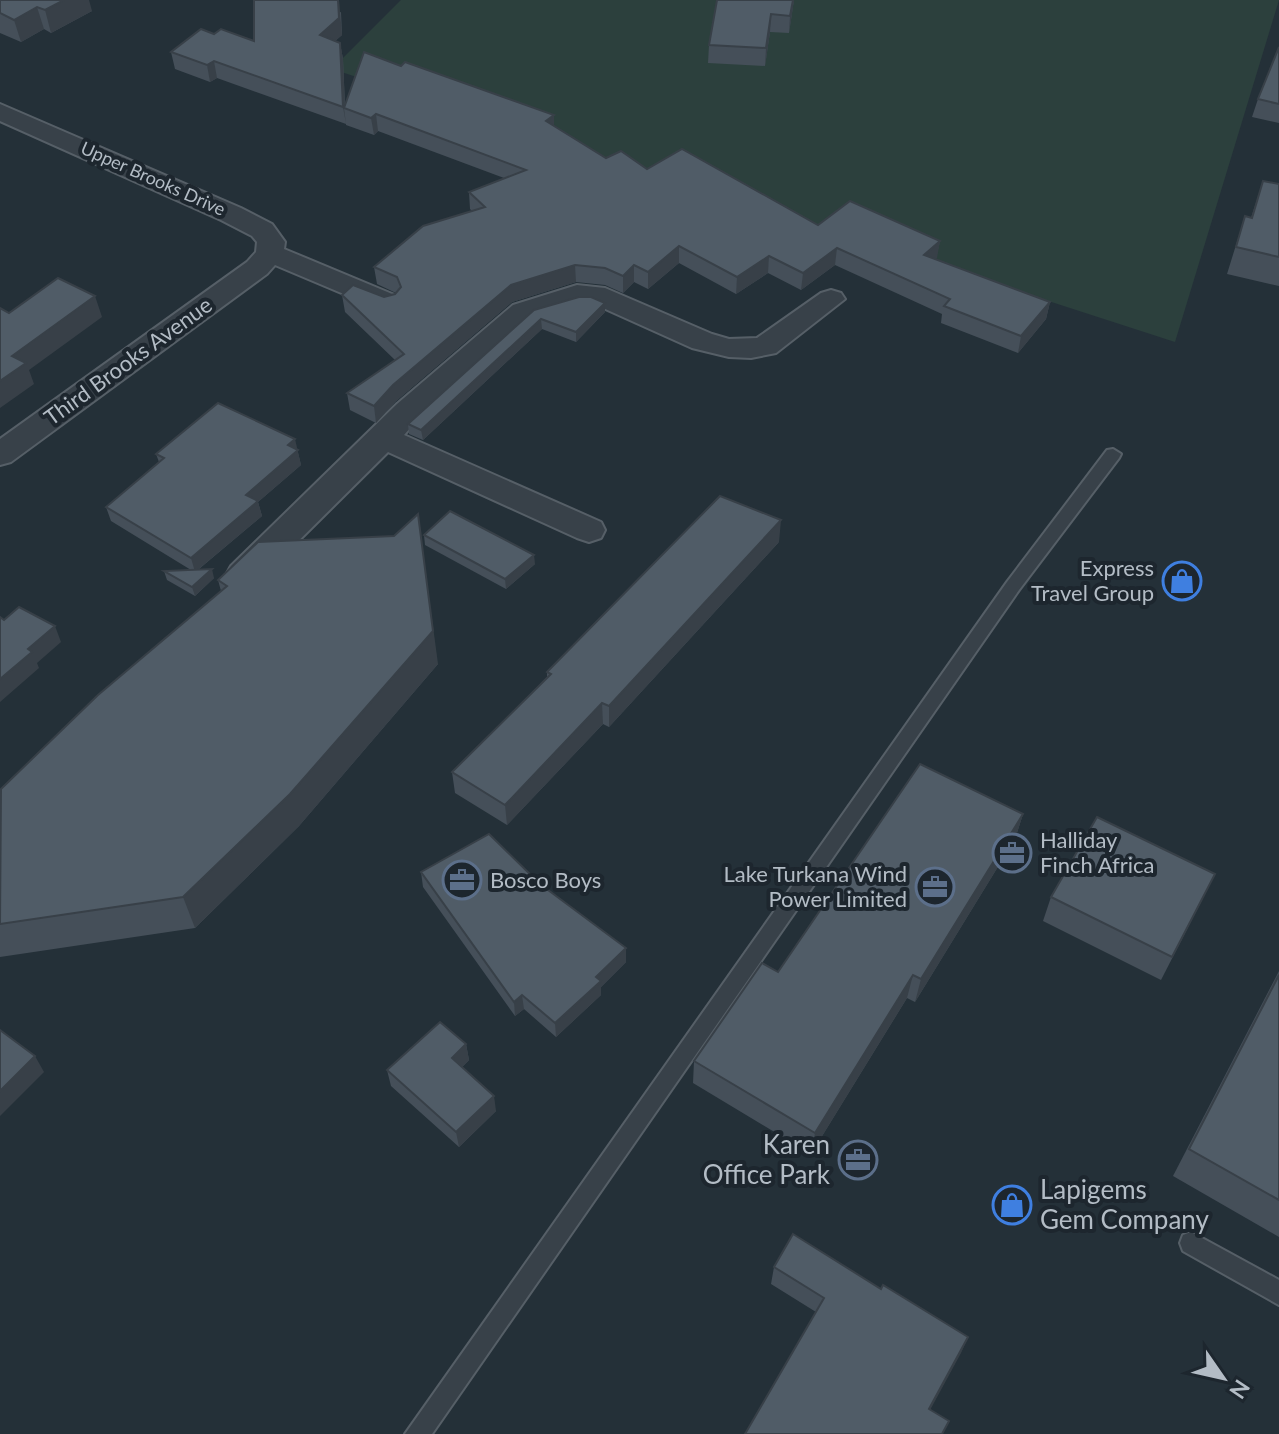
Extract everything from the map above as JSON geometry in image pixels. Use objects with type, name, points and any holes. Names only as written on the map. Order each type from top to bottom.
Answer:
[{"type":"street","name":"Upper Brooks Drive","points":[[0,112],[262,230],[271,242],[264,260]]},
{"type":"street","points":[[264,260],[387,302]]},
{"type":"street","name":"Third Brooks Avenue","points":[[0,454],[264,260]]},
{"type":"street","points":[[217,601],[440,381],[523,311],[577,294],[595,294],[702,341],[729,348],[751,349],[766,346],[831,299]]},
{"type":"street","points":[[384,438],[589,530]]},
{"type":"lane","points":[[417,1434],[1013,586],[1113,454]]},
{"type":"lane","points":[[1191,1243],[1279,1293]]},
{"type":"green space","points":[[401,0],[1279,0],[1175,342],[332,69]]},
{"type":"building","points":[[0,0],[64,0],[45,10],[37,7],[14,20],[0,13]]},
{"type":"building","points":[[254,0],[338,0],[339,18],[320,35],[340,43],[343,107],[214,61],[207,65],[171,52],[201,29],[214,34],[221,29],[254,41]]},
{"type":"building","points":[[717,0],[793,0],[790,16],[771,14],[766,48],[709,45]]},
{"type":"building","points":[[1279,47],[1279,104],[1258,99]]},
{"type":"building","points":[[364,52],[401,66],[405,62],[554,115],[546,121],[606,158],[621,151],[647,169],[682,149],[818,225],[850,201],[940,241],[924,255],[1050,302],[1021,336],[944,306],[950,299],[837,248],[803,273],[769,256],[737,277],[679,246],[648,272],[634,265],[623,276],[605,268],[575,265],[511,285],[393,385],[374,406],[347,393],[404,354],[342,295],[353,285],[384,297],[395,294],[401,287],[397,277],[374,267],[423,226],[485,207],[469,192],[526,170],[376,114],[371,118],[344,108]]},
{"type":"building","points":[[1263,181],[1279,184],[1279,257],[1236,247],[1245,216],[1252,218]]},
{"type":"building","points":[[58,278],[95,296],[12,356],[26,363],[0,381],[0,308],[9,313]]},
{"type":"building","points":[[579,297],[591,297],[605,303],[576,332],[541,319],[421,430],[408,424],[534,310]]},
{"type":"building","points":[[218,403],[295,439],[288,445],[298,450],[246,495],[258,501],[191,558],[106,507],[164,458],[156,454]]},
{"type":"building","points":[[720,496],[781,520],[609,706],[602,703],[505,805],[452,772],[551,674],[547,672]]},
{"type":"building","points":[[450,511],[534,555],[505,579],[424,535]]},
{"type":"building","points":[[418,514],[433,631],[290,794],[183,897],[0,924],[1,789],[98,695],[227,586],[218,580],[258,542],[394,536]]},
{"type":"building","points":[[212,569],[192,587],[164,571]]},
{"type":"building","points":[[19,607],[55,626],[28,649],[32,652],[0,679],[0,617],[4,620]]},
{"type":"building","points":[[920,764],[1023,814],[921,979],[913,975],[815,1133],[694,1061],[762,963],[778,972]]},
{"type":"building","points":[[1097,817],[1215,874],[1172,957],[1051,897]]},
{"type":"building","points":[[489,834],[540,884],[626,948],[596,977],[601,981],[555,1023],[522,995],[514,1002],[421,872]]},
{"type":"building","points":[[1279,975],[1279,1200],[1189,1149]]},
{"type":"building","points":[[440,1022],[466,1044],[452,1058],[494,1096],[456,1132],[387,1070]]},
{"type":"building","points":[[0,1030],[35,1056],[0,1091]]},
{"type":"building","points":[[793,1234],[881,1289],[883,1285],[968,1337],[929,1409],[949,1421],[942,1434],[745,1434],[824,1298],[774,1267]]},
{"type":"place","name":"Express Travel Group","points":[[1182,581]]},
{"type":"place","name":"Halliday Finch Africa","points":[[1012,853]]},
{"type":"place","name":"Bosco Boys","points":[[462,880]]},
{"type":"place","name":"Lake Turkana Wind Power Limited","points":[[935,887]]},
{"type":"place","name":"Karen Office Park","points":[[858,1160]]},
{"type":"place","name":"Lapigems Gem Company","points":[[1012,1205]]}]
